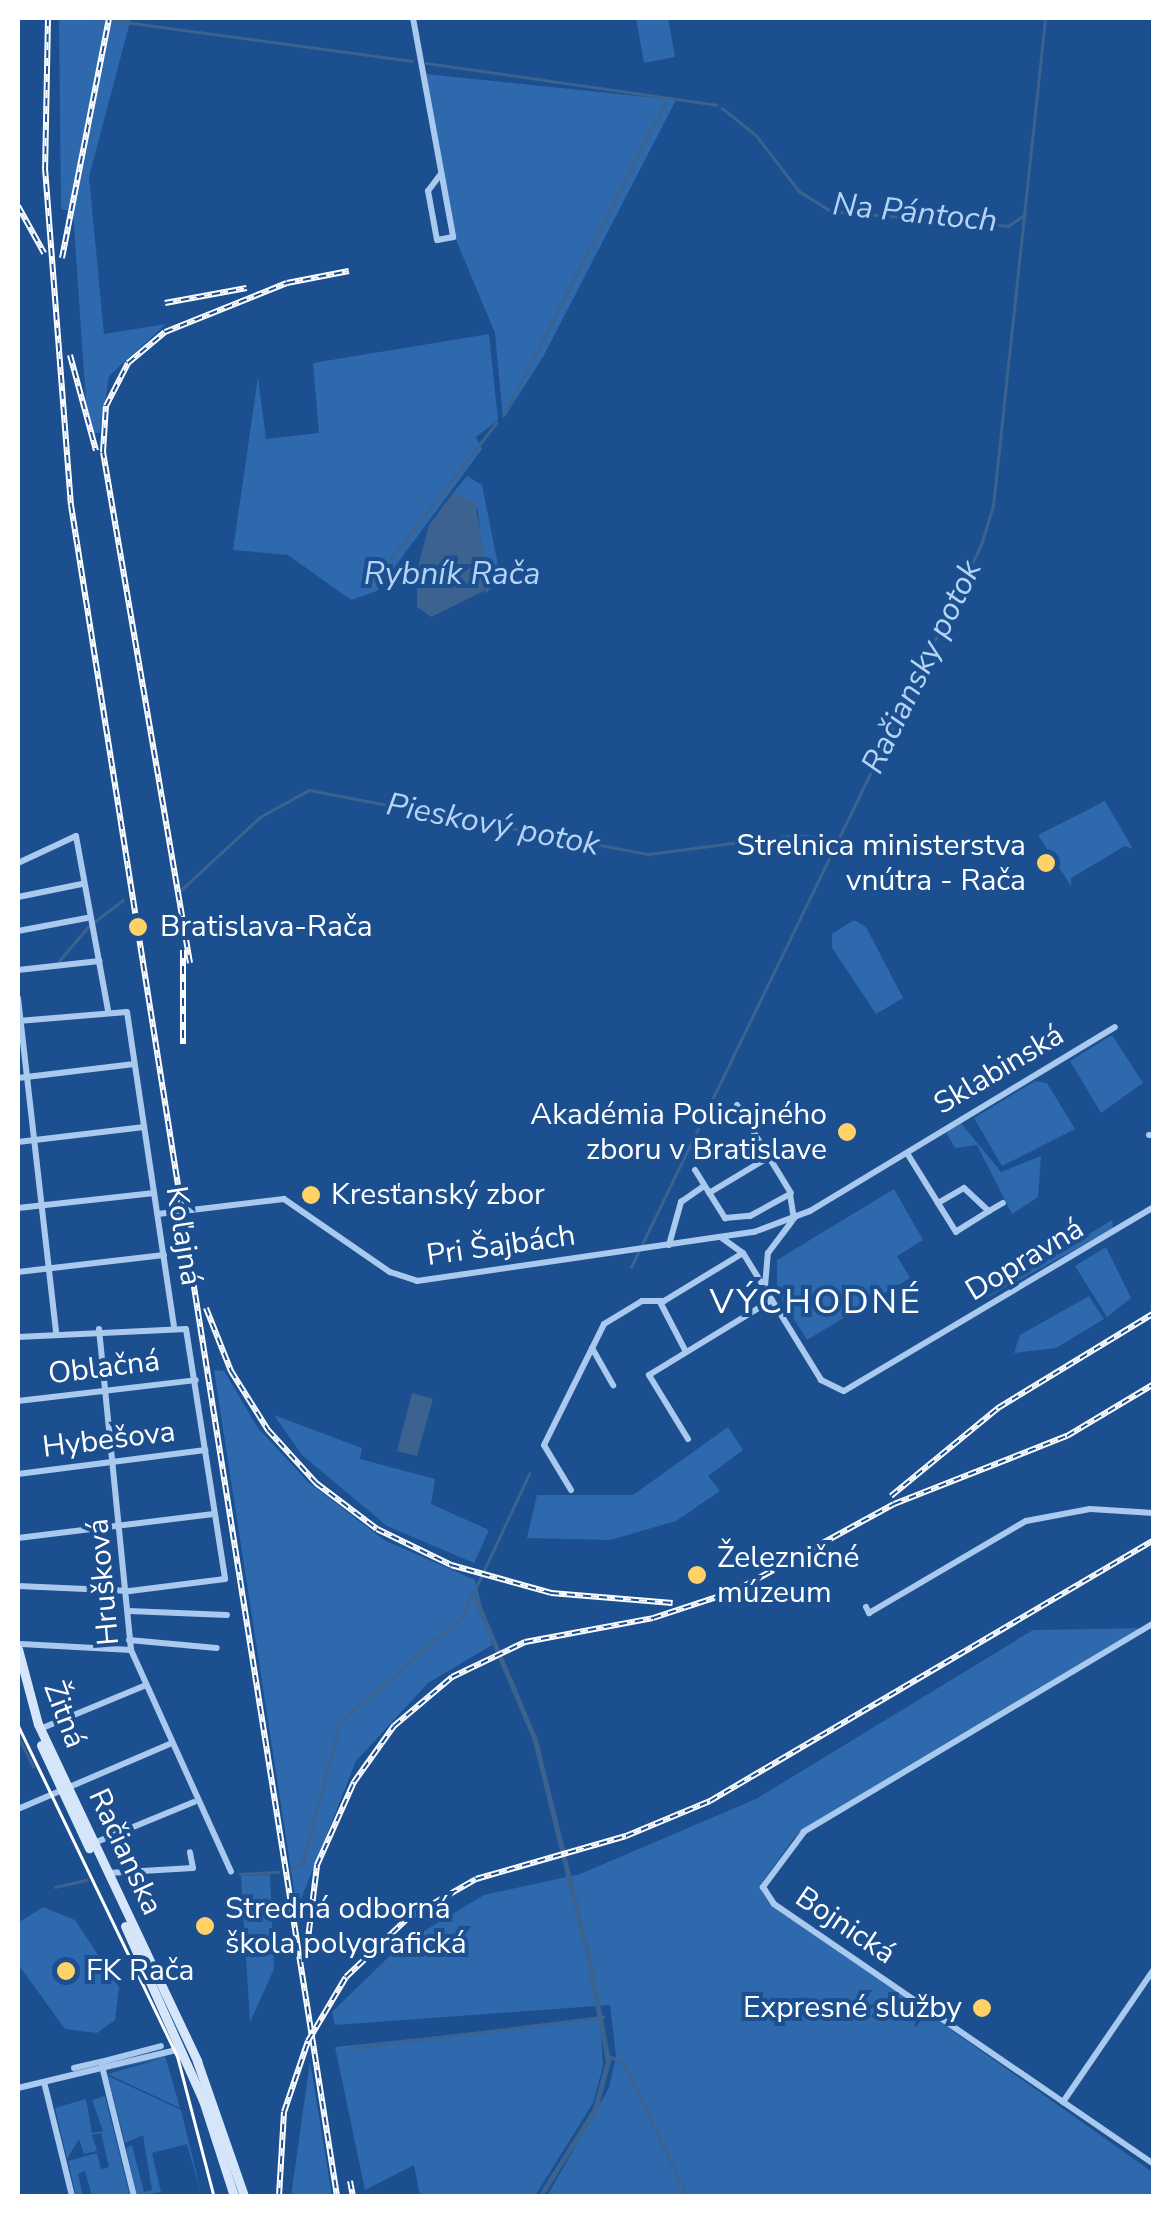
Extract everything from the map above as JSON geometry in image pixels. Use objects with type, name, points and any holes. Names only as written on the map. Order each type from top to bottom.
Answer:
[{"type":"main road","name":"Žitná","points":[[19,1646],[40,1729],[63,1789]]},
{"type":"main road","name":"Žitná","points":[[18,1676],[63,1789]]},
{"type":"main road","name":"Račianska","points":[[63,1789],[93,1843],[186,2048],[244,2196]]},
{"type":"main road","name":"Račianska","points":[[63,1789],[186,2048],[234,2196]]},
{"type":"street","points":[[413,18],[452,238],[437,240],[428,191],[440,175]]},
{"type":"street","points":[[18,863],[76,836],[87,918],[100,961],[108,1010],[19,1021]]},
{"type":"street","points":[[18,898],[82,884]]},
{"type":"street","points":[[18,931],[87,918]]},
{"type":"street","points":[[18,970],[100,961]]},
{"type":"street","points":[[18,998],[22,1077],[34,1140],[56,1332]]},
{"type":"street","name":"Koľajná","points":[[108,1010],[126,1010],[174,1326],[188,1333],[224,1579],[130,1591]]},
{"type":"street","name":"Sklabinská","points":[[721,1238],[795,1218],[1115,1027]]},
{"type":"street","points":[[22,1077],[134,1064]]},
{"type":"street","points":[[738,1105],[792,1194],[795,1218],[770,1248],[765,1288]]},
{"type":"street","points":[[18,1142],[144,1127]]},
{"type":"street","points":[[906,1152],[956,1232],[1003,1203]]},
{"type":"street","points":[[669,1245],[680,1202],[769,1157]]},
{"type":"street","points":[[695,1170],[726,1218],[792,1194]]},
{"type":"street","points":[[938,1203],[972,1188],[989,1212]]},
{"type":"street","points":[[18,1208],[154,1192]]},
{"type":"street","name":"Pri Šajbách","points":[[158,1214],[284,1199],[411,1281],[721,1238]]},
{"type":"street","name":"Dopravná","points":[[772,1300],[817,1374],[836,1390],[853,1389],[1154,1208]]},
{"type":"street","points":[[688,1439],[649,1375],[772,1300],[744,1253],[721,1238]]},
{"type":"street","points":[[539,1454],[604,1324],[642,1301],[660,1302],[744,1253]]},
{"type":"street","points":[[18,1272],[164,1255]]},
{"type":"street","points":[[660,1302],[686,1352]]},
{"type":"street","points":[[18,1337],[174,1326]]},
{"type":"street","name":"Hrušková","points":[[98,1329],[130,1591],[131,1650],[194,1802],[231,1872]]},
{"type":"street","points":[[592,1348],[613,1385]]},
{"type":"street","name":"Oblačná","points":[[18,1401],[196,1380]]},
{"type":"street","points":[[544,1445],[570,1490]]},
{"type":"street","name":"Hybešova","points":[[18,1474],[205,1450]]},
{"type":"street","points":[[866,1607],[869,1613],[1026,1521],[1090,1509],[1154,1514]]},
{"type":"street","points":[[18,1538],[214,1514]]},
{"type":"street","points":[[18,1586],[130,1591]]},
{"type":"street","points":[[129,1611],[227,1614]]},
{"type":"street","name":"Bojnická","points":[[1154,1624],[804,1832],[764,1884],[774,1904],[1154,2164]]},
{"type":"street","points":[[129,1640],[217,1648]]},
{"type":"street","points":[[19,1646],[131,1650]]},
{"type":"street","points":[[40,1729],[144,1686]]},
{"type":"street","points":[[18,1809],[170,1744]]},
{"type":"street","points":[[93,1843],[194,1802]]},
{"type":"street","points":[[106,1873],[192,1868],[190,1852]]},
{"type":"street","points":[[1063,2102],[1154,1970]]},
{"type":"street","points":[[18,2088],[161,2046]]},
{"type":"street","points":[[74,2068],[186,2048]]},
{"type":"street","points":[[101,2065],[134,2196]]},
{"type":"street","points":[[44,2082],[72,2196]]},
{"type":"shaded area","points":[[59,18],[131,18],[89,177],[104,334],[166,324],[109,376],[100,433],[93,433],[86,402],[73,212],[61,209]]},
{"type":"shaded area","points":[[636,18],[668,18],[675,57],[644,63]]},
{"type":"shaded area","points":[[426,74],[676,100],[543,357],[503,419],[495,333],[454,235]]},
{"type":"shaded area","points":[[489,334],[498,420],[476,437],[482,449],[377,591],[351,600],[288,555],[233,550],[258,377],[266,439],[319,433],[313,363]]},
{"type":"shaded area","points":[[467,476],[482,485],[500,575],[486,594],[478,510],[453,493]]},
{"type":"shaded area","points":[[1105,801],[1133,849],[1125,846],[1071,878],[1071,886],[1038,835]]},
{"type":"shaded area","points":[[854,920],[866,927],[903,998],[876,1014],[832,948],[832,934]]},
{"type":"shaded area","points":[[1112,1035],[1143,1083],[1101,1113],[1070,1061]]},
{"type":"shaded area","points":[[1035,1081],[1047,1083],[1075,1129],[1002,1166],[974,1118]]},
{"type":"shaded area","points":[[961,1123],[1001,1172],[1041,1156],[1038,1197],[1012,1214],[977,1145],[955,1148],[946,1132]]},
{"type":"shaded area","points":[[894,1189],[923,1240],[897,1256],[910,1278],[807,1340],[777,1292],[777,1260]]},
{"type":"shaded area","points":[[1112,1220],[1113,1229],[973,1305]]},
{"type":"shaded area","points":[[1106,1247],[1131,1298],[1107,1317],[1075,1266]]},
{"type":"shaded area","points":[[1089,1296],[1104,1319],[1056,1348],[1014,1353],[1020,1335]]},
{"type":"shaded area","points":[[214,1370],[224,1371],[258,1428],[308,1482],[384,1540],[475,1580],[492,1645],[428,1683],[356,1761],[297,1909]]},
{"type":"shaded area","points":[[274,1415],[362,1448],[360,1459],[435,1479],[431,1504],[489,1530],[474,1563],[387,1526],[302,1455]]},
{"type":"shaded area","points":[[728,1427],[743,1450],[708,1476],[720,1491],[676,1521],[610,1540],[527,1538],[537,1495],[633,1495]]},
{"type":"shaded area","points":[[1150,1628],[794,1838],[763,1881],[769,1901],[1151,2171],[1153,2196],[547,2196],[609,2088],[616,2056],[610,2005],[335,2025],[332,2012],[401,1945],[484,1895],[580,1874],[756,1799],[1033,1630]]},
{"type":"shaded area","points":[[270,1875],[274,1969],[250,2022],[241,1876]]},
{"type":"shaded area","name":"FK Rača","points":[[43,1907],[75,1920],[119,1987],[115,2020],[97,2033],[65,2029],[18,1964],[18,1923]]},
{"type":"shaded area","points":[[600,2019],[603,2066],[593,2103],[535,2196],[420,2196],[414,2165],[365,2190],[335,2047]]},
{"type":"shaded area","points":[[165,2056],[180,2108],[108,2074],[164,2058],[109,2070]]},
{"type":"shaded area","points":[[310,2062],[332,2196],[291,2196]]},
{"type":"shaded area","points":[[108,2076],[181,2110],[202,2196],[187,2144],[152,2153],[161,2192],[137,2196],[126,2148],[132,2145],[144,2192],[152,2190],[143,2135],[125,2143]]},
{"type":"shaded area","points":[[105,2096],[130,2196],[92,2196],[85,2171],[78,2174],[83,2196],[76,2196],[68,2161],[97,2153],[101,2169],[109,2167],[101,2133],[92,2135],[97,2151],[84,2154],[79,2139],[67,2159],[55,2108],[86,2099],[92,2133],[103,2131],[92,2100]]},
{"type":"water","name":"Rybník Rača","points":[[453,493],[475,502],[490,588],[431,617],[417,607],[417,570],[429,525]]},
{"type":"water","points":[[412,1393],[433,1399],[417,1456],[397,1451]]},
{"type":"waterway","name":"Na Pántoch","points":[[95,18],[412,61]]},
{"type":"waterway","name":"Račiansky potok","points":[[631,1267],[981,545],[993,506],[1045,18]]},
{"type":"waterway","name":"Na Pántoch","points":[[426,63],[716,105]]},
{"type":"waterway","points":[[504,415],[665,103]]},
{"type":"waterway","name":"Na Pántoch","points":[[722,108],[756,135],[799,191],[831,211],[1008,226],[1023,216]]},
{"type":"waterway","points":[[374,581],[496,423]]},
{"type":"waterway","name":"Pieskový potok","points":[[180,891],[260,817],[309,790],[648,854],[795,835],[837,839]]},
{"type":"waterway","name":"Pieskový potok","points":[[94,922],[123,900]]},
{"type":"waterway","name":"Pieskový potok","points":[[59,961],[88,927]]},
{"type":"waterway","name":"Račiansky potok","points":[[342,1721],[463,1615],[529,1474]]},
{"type":"waterway","points":[[473,1593],[535,1740],[584,1939]]},
{"type":"waterway","name":"Račiansky potok","points":[[291,1870],[303,1862],[339,1726]]},
{"type":"waterway","points":[[18,1736],[33,1766]]},
{"type":"waterway","name":"Račiansky potok","points":[[240,1874],[278,1872]]},
{"type":"waterway","name":"Račiansky potok","points":[[55,1887],[86,1880]]},
{"type":"waterway","points":[[540,2196],[595,2109],[608,2061],[586,1945]]},
{"type":"waterway","points":[[350,2048],[603,2017]]},
{"type":"waterway","points":[[608,2056],[624,2062],[687,2196]]},
{"type":"tram line","points":[[18,1725],[178,2058],[214,2196]]},
{"type":"railway","points":[[48,18],[45,168],[71,505],[337,2196]]},
{"type":"railway","points":[[62,258],[109,18]]},
{"type":"railway","points":[[18,206],[44,253]]},
{"type":"railway","points":[[190,963],[103,452],[106,406],[128,363],[165,332],[287,283],[349,271]]},
{"type":"railway","points":[[165,303],[247,288]]},
{"type":"railway","points":[[70,355],[96,451]]},
{"type":"railway","points":[[183,950],[183,1044]]},
{"type":"railway","points":[[206,1308],[231,1371],[268,1430],[316,1483],[377,1529],[451,1565],[551,1593],[673,1603]]},
{"type":"railway","points":[[891,1496],[998,1408],[1154,1313]]},
{"type":"railway","points":[[307,1947],[317,1865],[354,1782],[394,1726],[452,1677],[525,1642],[653,1618],[735,1591],[894,1504],[1067,1436],[1154,1384]]},
{"type":"railway","points":[[279,2196],[284,2112],[308,2041],[346,1977],[408,1918],[476,1879],[626,1836],[710,1801],[1154,1540]]},
{"type":"railway","points":[[350,2181],[353,2196]]},
{"type":"place","name":"Strelnica ministerstva vnútra - Rača","points":[[1046,863]]},
{"type":"place","name":"Bratislava-Rača","points":[[138,927]]},
{"type":"place","name":"Akadémia Policajného zboru v Bratislave","points":[[847,1132]]},
{"type":"place","name":"Kresťanský zbor","points":[[311,1195]]},
{"type":"place","name":"Železničné múzeum","points":[[697,1575]]},
{"type":"place","name":"Stredná odborná škola polygrafická","points":[[205,1926]]},
{"type":"place","name":"FK Rača","points":[[66,1971]]},
{"type":"place","name":"Expresné služby","points":[[982,2008]]},
{"type":"district","name":"VÝCHODNÉ","points":[[816,1302]]}]
